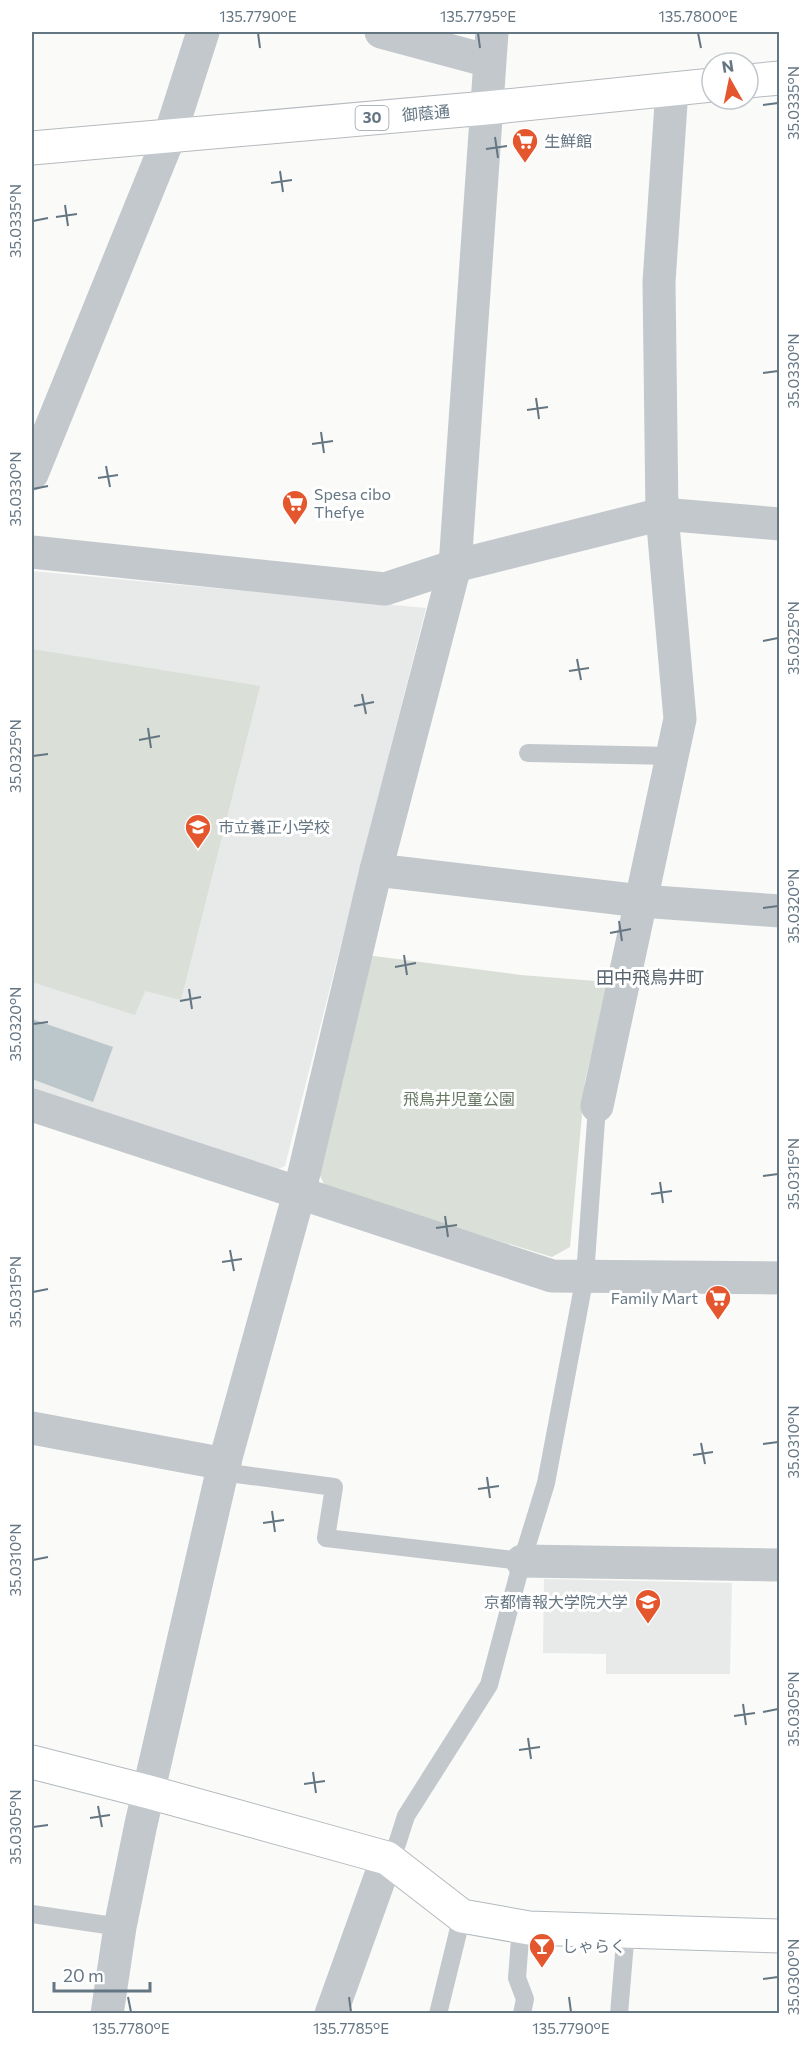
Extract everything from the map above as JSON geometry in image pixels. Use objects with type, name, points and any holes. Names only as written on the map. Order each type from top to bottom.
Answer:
[{"type":"street","points":[[32,474],[170,135],[203,32]]},
{"type":"street","points":[[107,2013],[120,1928],[149,1792],[224,1468],[298,1194],[376,870],[455,566],[490,46],[381,32]]},
{"type":"street","points":[[760,80],[780,78]]},
{"type":"street","name":"御蔭通","points":[[32,148],[486,108],[700,86]]},
{"type":"street","points":[[597,1106],[680,718],[662,514],[659,282],[672,88]]},
{"type":"street","points":[[32,552],[385,589],[455,566],[662,514],[780,524]]},
{"type":"street","points":[[376,870],[641,901],[780,910]]},
{"type":"street","points":[[32,1105],[552,1276],[780,1278]]},
{"type":"street","points":[[32,1428],[224,1468]]},
{"type":"street","points":[[522,1561],[780,1565]]},
{"type":"street","points":[[32,1762],[387,1858],[462,1916],[521,1926],[780,1936]]},
{"type":"street","points":[[331,2013],[387,1858]]},
{"type":"lane","points":[[528,753],[673,756]]},
{"type":"lane","points":[[387,1858],[397,1844],[406,1816],[489,1685],[522,1561],[546,1483],[585,1276],[597,1106]]},
{"type":"lane","points":[[224,1468],[334,1487],[326,1538],[522,1561]]},
{"type":"lane","points":[[32,1914],[120,1928]]},
{"type":"lane","points":[[438,2013],[462,1916]]},
{"type":"lane","points":[[521,1926],[518,1978],[525,1999],[522,2013]]},
{"type":"lane","points":[[618,2013],[626,1930]]},
{"type":"shaded area","name":"市立養正小学校","points":[[32,571],[426,608],[285,1166],[267,1174],[32,1092]]},
{"type":"shaded area","points":[[32,1019],[113,1047],[93,1102],[32,1079]]},
{"type":"shaded area","name":"京都情報大学院大学","points":[[544,1579],[732,1583],[730,1674],[606,1674],[606,1654],[543,1653]]},
{"type":"green space","points":[[32,649],[260,686],[181,1000],[145,991],[135,1015],[32,982]]},
{"type":"green space","name":"飛鳥井児童公園","points":[[366,955],[521,975],[608,982],[585,1081],[570,1247],[552,1257],[326,1188],[316,1168]]},
{"type":"place","name":"生鮮館","points":[[525,164]]},
{"type":"place","name":"Spesa cibo Thefye","points":[[295,526]]},
{"type":"place","name":"市立養正小学校","points":[[198,850]]},
{"type":"place","name":"Family Mart","points":[[718,1321]]},
{"type":"place","name":"京都情報大学院大学","points":[[648,1625]]},
{"type":"place","name":"しゃらく","points":[[542,1969]]},
{"type":"district","name":"田中飛鳥井町","points":[[650,978]]}]
